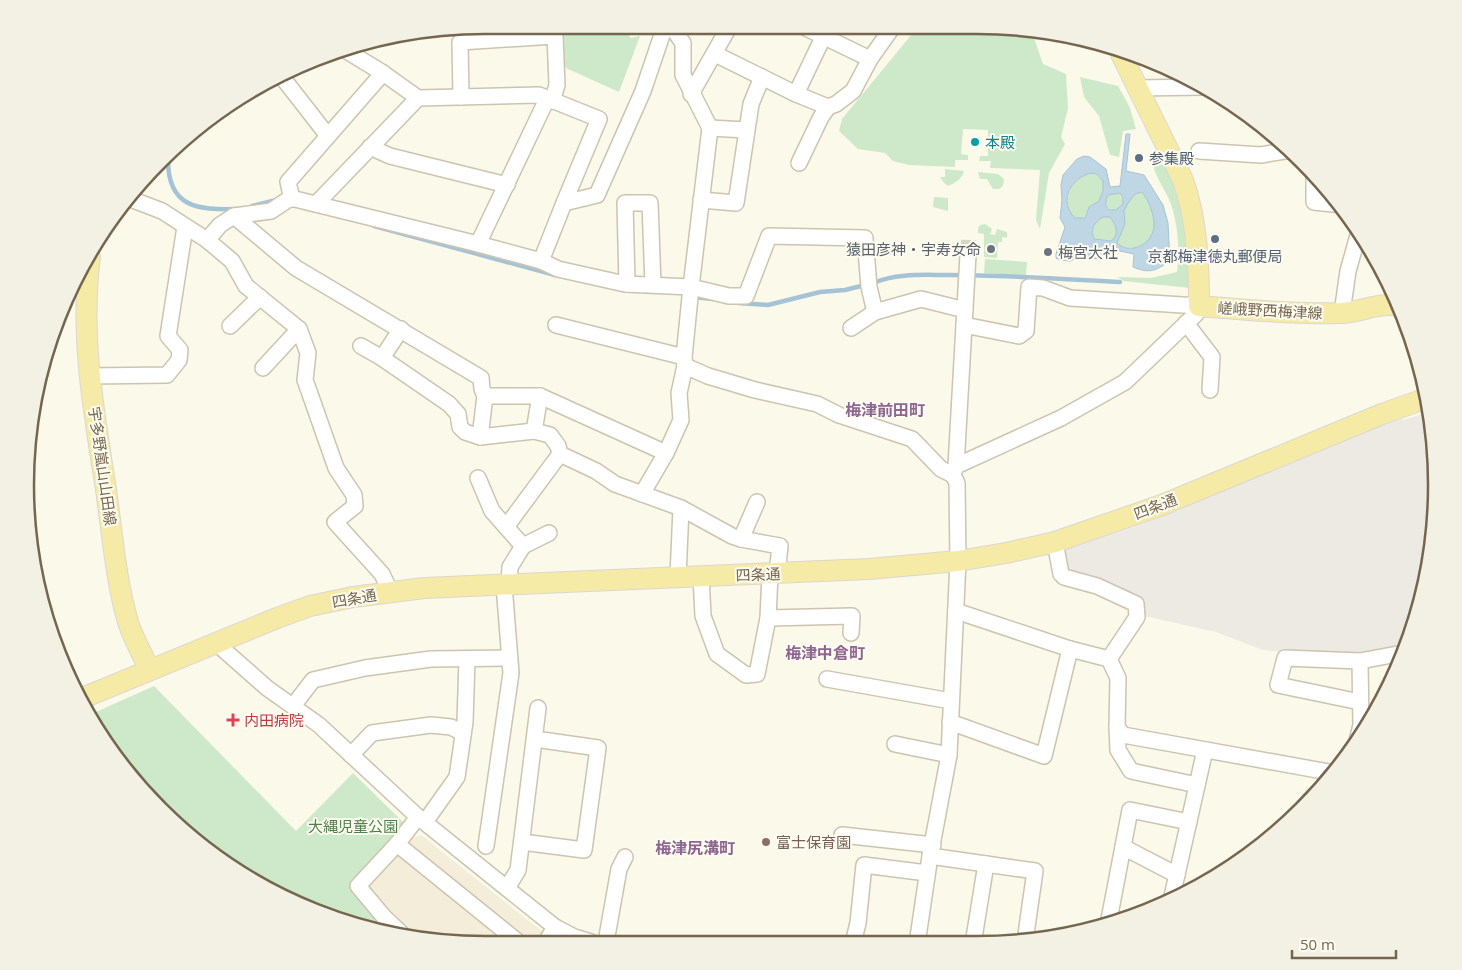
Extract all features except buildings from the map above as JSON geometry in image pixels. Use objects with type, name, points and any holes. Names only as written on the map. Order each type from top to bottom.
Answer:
[{"type":"main road","name":"嵯峨野西梅津線","points":[[1123,58],[1183,180],[1188,195],[1195,234],[1199,306],[1292,313],[1342,313],[1377,305],[1391,305]]},
{"type":"main road","name":"宇多野嵐山山田線","points":[[89,268],[86,300],[90,376],[118,573],[128,622],[150,670]]},
{"type":"main road","name":"四条通","points":[[86,696],[310,606],[390,591],[869,569],[958,561],[1006,553],[1055,542],[1162,505],[1382,414],[1420,400]]},
{"type":"street","points":[[564,203],[597,195],[643,91],[662,34]]},
{"type":"street","points":[[642,494],[666,453],[681,420],[679,393],[685,361],[691,288],[710,128],[683,75],[683,43],[677,34]]},
{"type":"street","points":[[691,94],[725,34]]},
{"type":"street","points":[[796,94],[825,34]]},
{"type":"street","points":[[829,34],[870,58]]},
{"type":"street","points":[[714,54],[796,94],[828,106],[836,104],[853,91],[870,58],[888,34]]},
{"type":"street","points":[[461,97],[460,42],[555,36],[556,85],[478,244]]},
{"type":"street","points":[[361,52],[383,73],[418,98],[539,95],[599,120],[541,261]]},
{"type":"street","points":[[292,199],[288,182],[383,73]]},
{"type":"street","points":[[701,200],[736,203],[751,104],[762,78]]},
{"type":"street","points":[[285,80],[328,136]]},
{"type":"street","points":[[1138,88],[1190,87]]},
{"type":"street","points":[[316,204],[418,98]]},
{"type":"street","points":[[799,163],[828,106]]},
{"type":"street","points":[[710,128],[746,130]]},
{"type":"street","points":[[370,148],[390,156],[506,185]]},
{"type":"street","points":[[1199,151],[1261,155],[1281,152]]},
{"type":"street","points":[[1314,185],[1314,202],[1330,204]]},
{"type":"street","points":[[207,240],[220,225],[234,216],[271,211],[292,199],[478,244],[541,261],[558,268],[627,284],[691,288],[729,296],[746,296],[770,236],[865,238],[869,287],[875,312]]},
{"type":"street","points":[[135,201],[162,211],[184,227],[207,240],[232,261],[246,286],[299,329],[308,353],[305,380],[336,468],[354,495],[355,506],[335,522],[382,574],[390,591]]},
{"type":"street","points":[[627,284],[625,203],[650,203],[652,285]]},
{"type":"street","points":[[234,216],[296,268],[482,378],[482,389],[486,396],[480,437]]},
{"type":"street","points":[[90,376],[167,374],[179,360],[180,350],[168,336],[184,227]]},
{"type":"street","points":[[1342,313],[1348,271],[1356,241]]},
{"type":"street","points":[[918,936],[927,873],[949,755],[958,561],[957,483],[954,470],[967,268]]},
{"type":"street","points":[[556,325],[685,361],[708,376],[755,390],[817,404],[839,414],[912,438],[942,469],[954,470],[1061,418],[1125,382],[1196,314],[1199,306],[1070,298],[1043,288],[1029,288],[1026,331],[1020,336],[964,318],[921,298],[875,312],[851,328]]},
{"type":"street","points":[[230,326],[260,297]]},
{"type":"street","points":[[1186,324],[1212,358],[1210,390]]},
{"type":"street","points":[[263,368],[299,329]]},
{"type":"street","points":[[382,358],[401,329]]},
{"type":"street","points":[[361,346],[382,358],[449,404],[458,414],[460,427],[464,432],[480,437],[534,431],[550,435],[558,446],[560,454]]},
{"type":"street","points":[[486,396],[540,396],[666,453]]},
{"type":"street","points":[[534,431],[540,396]]},
{"type":"street","points":[[560,454],[596,471],[615,484],[681,508],[732,536],[780,546],[756,674],[746,675],[717,654],[703,616],[701,576]]},
{"type":"street","points":[[506,528],[560,454]]},
{"type":"street","points":[[478,478],[492,511],[524,546]]},
{"type":"street","points":[[741,539],[757,502]]},
{"type":"street","points":[[678,577],[681,508]]},
{"type":"street","points":[[486,846],[510,673],[506,585],[510,567],[524,546],[549,533]]},
{"type":"street","points":[[1055,542],[1060,574],[1064,577],[1097,586],[1136,604],[1137,617],[1109,659]]},
{"type":"street","points":[[956,611],[1109,659],[1118,678],[1118,750],[1131,772],[1197,785]]},
{"type":"street","points":[[768,618],[852,616],[851,633]]},
{"type":"street","points":[[216,643],[267,688],[319,725],[422,820],[555,927],[572,936]]},
{"type":"street","points":[[950,722],[1044,756],[1070,648]]},
{"type":"street","points":[[1360,702],[1278,685],[1285,658],[1360,661],[1395,655]]},
{"type":"street","points":[[293,706],[313,680],[374,667],[431,659],[509,658]]},
{"type":"street","points":[[395,928],[358,886],[422,820],[457,778],[463,733],[467,659]]},
{"type":"street","points":[[1360,661],[1361,722]]},
{"type":"street","points":[[827,679],[951,701]]},
{"type":"street","points":[[507,888],[518,870],[538,708]]},
{"type":"street","points":[[351,755],[372,733],[431,725],[451,727],[463,733]]},
{"type":"street","points":[[1117,727],[1123,735],[1326,771]]},
{"type":"street","points":[[522,842],[584,850],[598,748],[535,739]]},
{"type":"street","points":[[896,744],[949,755]]},
{"type":"street","points":[[1173,892],[1205,750]]},
{"type":"street","points":[[1110,916],[1130,810],[1189,822]]},
{"type":"street","points":[[842,834],[931,851],[986,864],[1035,871],[1025,933]]},
{"type":"street","points":[[397,844],[509,936]]},
{"type":"street","points":[[1123,847],[1177,875]]},
{"type":"street","points":[[607,936],[618,869],[625,857]]},
{"type":"street","points":[[974,936],[986,864]]},
{"type":"street","points":[[855,936],[864,865],[927,873]]},
{"type":"street","points":[[550,936],[555,927]]},
{"type":"shaded area","points":[[1422,414],[1428,485],[1427,515],[1420,573],[1413,602],[1397,650],[1339,658],[1263,650],[1216,632],[1144,616],[1067,574],[1064,550],[1143,524],[1306,455],[1402,417],[1403,420]]},
{"type":"shaded area","points":[[421,835],[549,936],[455,935],[410,930],[370,890],[369,886],[370,882],[409,839]]},
{"type":"green space","points":[[560,34],[629,34],[630,38],[640,36],[619,92],[568,69],[559,61]]},
{"type":"green space","points":[[912,34],[977,34],[1034,38],[1043,64],[1066,74],[1068,108],[1061,137],[1065,144],[1049,173],[1040,229],[1036,220],[1040,170],[990,168],[991,161],[979,161],[980,156],[988,156],[988,130],[963,129],[961,154],[968,155],[968,160],[955,160],[955,167],[909,165],[893,161],[885,153],[858,149],[839,131],[842,119]]},
{"type":"green space","points":[[1080,77],[1118,86],[1130,108],[1136,129],[1123,131],[1119,157],[1110,155],[1099,116],[1084,97]]},
{"type":"green space","points":[[1160,149],[1177,183],[1188,242],[1190,288],[1124,281],[1117,277],[1151,278],[1177,272],[1177,229],[1171,204],[1153,165],[1154,156]]},
{"type":"green space","points":[[945,169],[964,171],[958,180],[948,186],[940,177],[945,177]]},
{"type":"green space","points":[[978,172],[998,174],[1004,179],[1003,186],[999,189],[993,189],[987,179],[980,179]]},
{"type":"green space","points":[[1092,173],[1097,174],[1103,181],[1103,191],[1099,201],[1089,207],[1084,218],[1076,218],[1069,209],[1068,196],[1076,181]]},
{"type":"green space","points":[[1142,192],[1152,212],[1154,221],[1153,231],[1146,242],[1129,248],[1117,243],[1125,224],[1124,211],[1135,194]]},
{"type":"green space","points":[[1120,193],[1123,204],[1116,210],[1110,210],[1106,203],[1108,195]]},
{"type":"green space","points":[[934,197],[948,198],[948,211],[933,207]]},
{"type":"green space","points":[[1103,217],[1110,217],[1115,226],[1116,232],[1111,241],[1094,239],[1092,232],[1094,226]]},
{"type":"green space","points":[[985,224],[992,229],[990,234],[995,235],[997,229],[1007,232],[1007,238],[1002,237],[1002,242],[998,242],[997,258],[984,257],[984,234],[978,233],[978,228],[980,225]]},
{"type":"green space","points":[[985,259],[1027,262],[1026,276],[984,273]]},
{"type":"green space","name":"大縄児童公園","points":[[154,686],[296,831],[353,773],[403,822],[402,830],[349,885],[389,926],[340,912],[285,890],[259,876],[210,843],[187,824],[146,783],[127,760],[95,712]]},
{"type":"water","points":[[1126,134],[1130,134],[1126,171],[1144,175],[1163,205],[1168,223],[1170,261],[1148,271],[1133,267],[1134,254],[1115,250],[1096,259],[1082,256],[1070,261],[1056,258],[1065,227],[1060,218],[1063,175],[1077,159],[1084,156],[1090,157],[1106,169],[1110,187],[1120,186]],"holes":[[[1097,174],[1103,181],[1103,191],[1099,201],[1089,207],[1085,218],[1075,218],[1070,211],[1067,197],[1073,185],[1085,175]],[[1142,192],[1149,203],[1154,221],[1153,231],[1141,246],[1135,248],[1123,247],[1117,243],[1125,224],[1124,211],[1135,194]],[[1120,193],[1123,204],[1116,210],[1109,210],[1106,203],[1108,195]],[[1110,217],[1114,223],[1116,232],[1111,241],[1094,239],[1093,229],[1100,219]]]},
{"type":"waterway","points":[[168,164],[169,176],[173,188],[188,203],[210,209],[237,209]]},
{"type":"waterway","points":[[252,206],[276,200]]},
{"type":"waterway","points":[[374,226],[555,275]]},
{"type":"waterway","points":[[873,283],[910,275],[1012,276],[1120,282]]},
{"type":"waterway","points":[[738,303],[768,305],[820,292],[845,290],[865,285]]},
{"type":"waterway","points":[[693,297],[713,299]]},
{"type":"tunnel","points":[[968,255],[969,234]]},
{"type":"place","name":"本殿","points":[[975,142]]},
{"type":"place","name":"参集殿","points":[[1139,158]]},
{"type":"place","name":"京都梅津徳丸郵便局","points":[[1215,239]]},
{"type":"place","name":"猿田彦神・宇寿女命","points":[[991,249]]},
{"type":"place","name":"梅宮大社","points":[[1048,252]]},
{"type":"place","name":"内田病院","points":[[233,720]]},
{"type":"place","name":"富士保育園","points":[[766,842]]},
{"type":"district","name":"梅津前田町","points":[[885,410]]},
{"type":"district","name":"梅津中倉町","points":[[825,653]]},
{"type":"district","name":"梅津尻溝町","points":[[695,848]]}]
